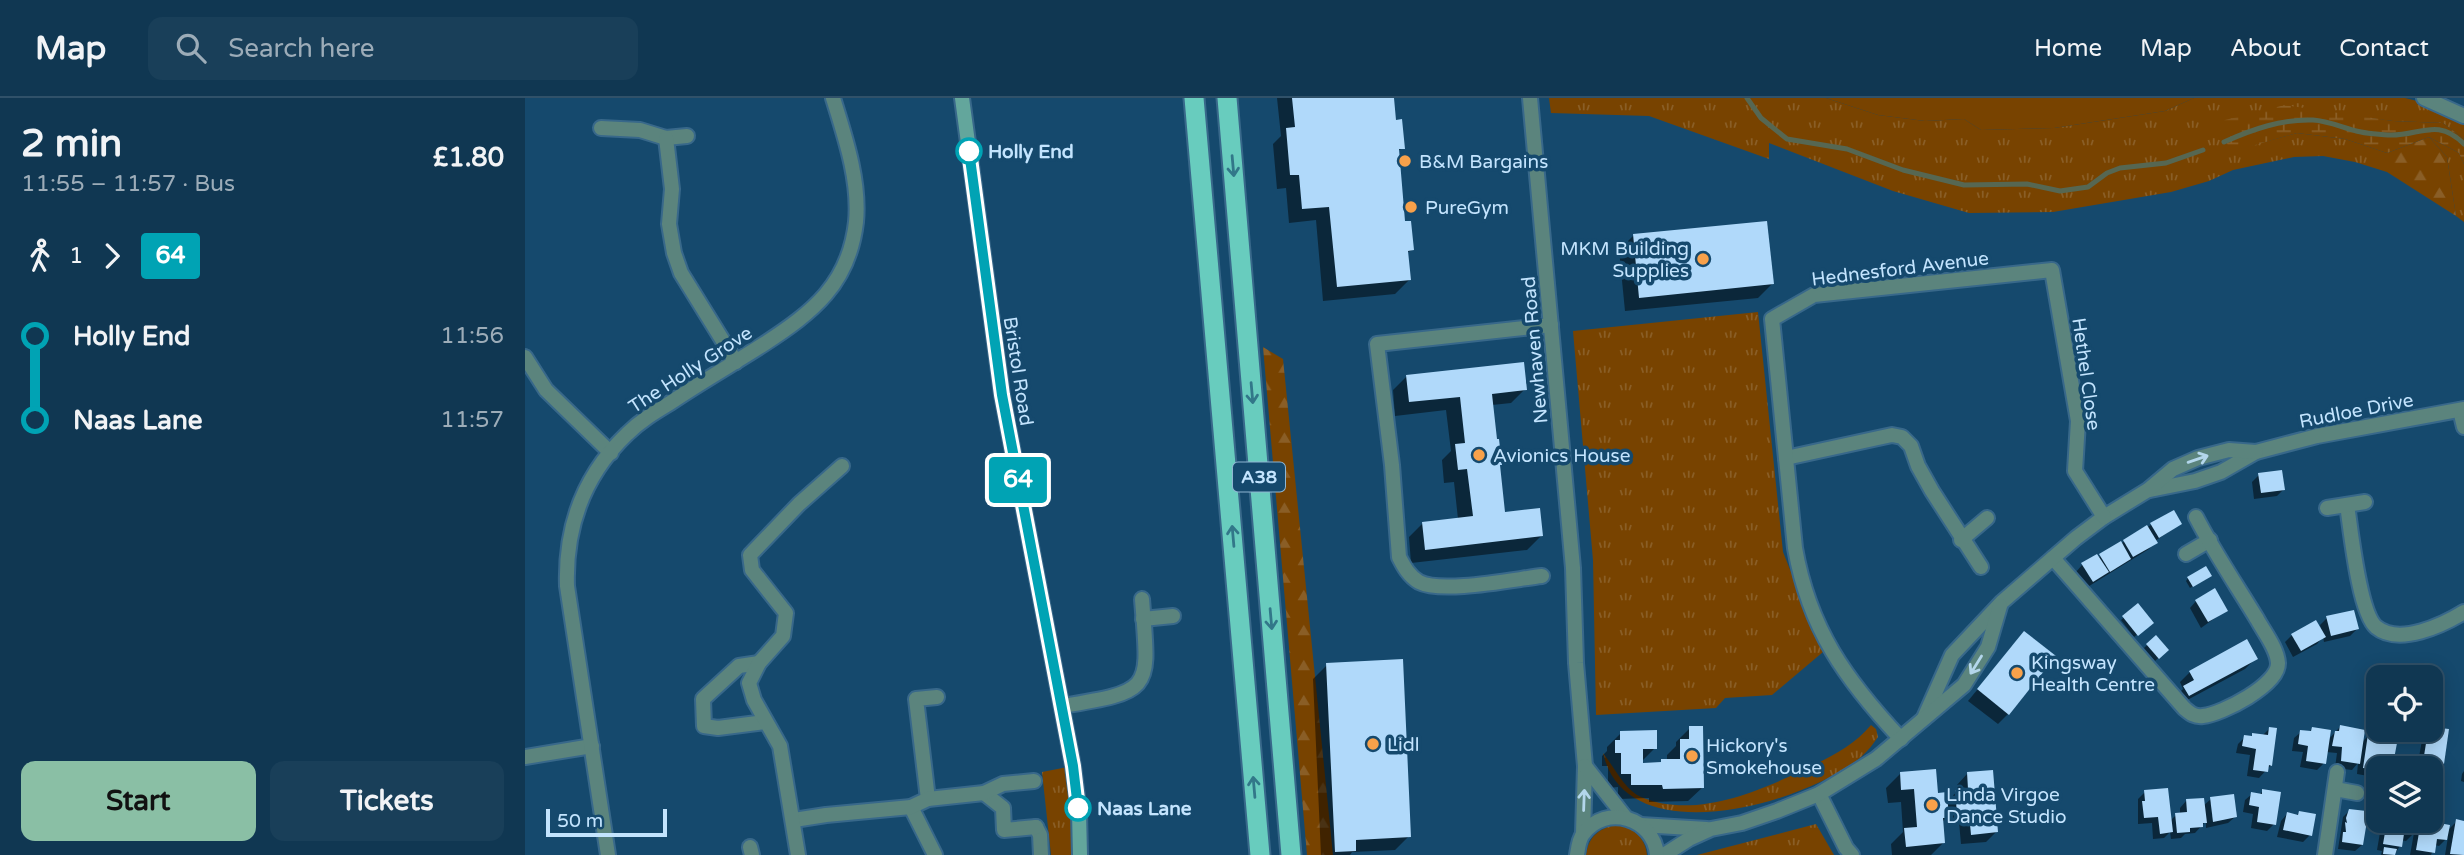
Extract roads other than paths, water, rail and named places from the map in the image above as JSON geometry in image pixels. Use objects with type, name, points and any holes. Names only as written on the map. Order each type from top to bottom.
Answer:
[{"type":"highway","name":"A38","points":[[1194,98],[1260,855]]},
{"type":"highway","name":"A38","points":[[1227,98],[1291,855]]},
{"type":"main road","name":"Bristol Road","points":[[962,98],[1002,395],[1062,706],[1076,789],[1080,855]]},
{"type":"street","name":"The Holly Grove","points":[[608,855],[569,608],[566,564],[568,542],[580,500],[592,478],[627,433],[813,310],[834,285],[848,257],[857,208],[846,141],[833,98]]},
{"type":"street","name":"Newhaven Road","points":[[1530,98],[1573,568],[1576,663],[1585,766],[1583,834],[1577,855]]},
{"type":"street","points":[[2424,98],[2464,116]]},
{"type":"street","points":[[601,128],[640,130],[666,138],[687,136]]},
{"type":"street","points":[[666,138],[672,189],[669,224],[674,253],[681,273],[736,362]]},
{"type":"street","name":"Hednesford Avenue","points":[[1901,739],[1845,674],[1824,638],[1800,575],[1772,319],[1814,295],[2052,270]]},
{"type":"street","name":"Hethel Close","points":[[2052,270],[2078,421],[2075,471],[2104,517]]},
{"type":"street","points":[[1542,576],[1465,586],[1429,586],[1417,581],[1405,570],[1399,556],[1392,465],[1377,344],[1551,325]]},
{"type":"street","points":[[525,357],[546,390],[611,453]]},
{"type":"street","points":[[2462,409],[2464,427]]},
{"type":"street","name":"Rudloe Drive","points":[[2148,490],[2195,481],[2221,472],[2256,452],[2317,436],[2462,409]]},
{"type":"street","points":[[1786,458],[1892,435],[1902,437],[1911,446],[1931,491],[1981,567]]},
{"type":"street","name":"Rudloe Drive","points":[[1924,718],[1952,655],[2002,602],[2104,517],[2148,490],[2173,469],[2229,450],[2256,452]]},
{"type":"street","points":[[798,855],[780,746],[754,700],[749,683],[759,663],[783,636],[786,612],[752,570],[750,555],[799,504],[842,466]]},
{"type":"street","points":[[2327,508],[2365,502]]},
{"type":"street","points":[[2347,505],[2361,593],[2368,615],[2375,626],[2385,632],[2401,635],[2437,625],[2464,612]]},
{"type":"street","points":[[2053,558],[2184,708],[2193,716],[2204,716],[2237,703],[2266,685],[2277,674],[2278,663],[2264,631],[2196,517]]},
{"type":"street","points":[[1961,540],[1987,519]]},
{"type":"street","points":[[2186,554],[2210,540]]},
{"type":"street","points":[[1062,706],[1127,693],[1142,679],[1146,666],[1142,599]]},
{"type":"street","name":"Rudloe Drive","points":[[1819,794],[1847,779],[1901,739],[1964,685],[1988,647],[2002,602]]},
{"type":"street","points":[[1143,619],[1174,616]]},
{"type":"street","points":[[759,663],[739,666],[703,699],[704,726],[718,728],[765,722]]},
{"type":"street","points":[[928,799],[916,699],[937,697]]},
{"type":"street","points":[[525,757],[592,746]]},
{"type":"street","points":[[1585,766],[1625,817],[1641,825],[1653,838],[1657,855]]},
{"type":"street","points":[[2325,855],[2337,772]]},
{"type":"street","points":[[794,820],[826,814],[911,807],[928,799],[984,793],[1003,784],[1034,781]]},
{"type":"street","points":[[2335,789],[2357,793]]},
{"type":"street","points":[[984,793],[1003,808],[1004,830],[1036,827],[1040,835],[1041,855]]},
{"type":"street","points":[[1664,855],[1711,829],[1742,823],[1819,794],[1851,855]]},
{"type":"street","points":[[911,807],[935,855]]},
{"type":"street","points":[[1583,834],[1598,821],[1625,817]]},
{"type":"street","points":[[1641,825],[1711,829]]},
{"type":"waterway","points":[[1747,98],[1761,118],[1787,139],[1847,149],[1903,170],[1964,185],[2027,184],[2060,191],[2088,187],[2107,173],[2120,168],[2166,163],[2203,150]]},
{"type":"waterway","points":[[2224,142],[2268,126],[2313,120],[2361,132],[2388,135],[2436,129],[2445,131],[2464,144]]},
{"type":"place","name":"Holly End","points":[[969,151]]},
{"type":"place","name":"B&M Bargains","points":[[1405,161]]},
{"type":"place","name":"PureGym","points":[[1411,207]]},
{"type":"place","name":"MKM Building Supplies","points":[[1703,259]]},
{"type":"place","name":"Avionics House","points":[[1479,455]]},
{"type":"place","name":"Kingsway Health Centre","points":[[2017,673]]},
{"type":"place","name":"Lidl","points":[[1373,744]]},
{"type":"place","name":"Hickory's Smokehouse","points":[[1692,756]]},
{"type":"place","name":"Linda Virgoe Dance Studio","points":[[1932,805]]},
{"type":"place","name":"Naas Lane","points":[[1078,808]]}]
